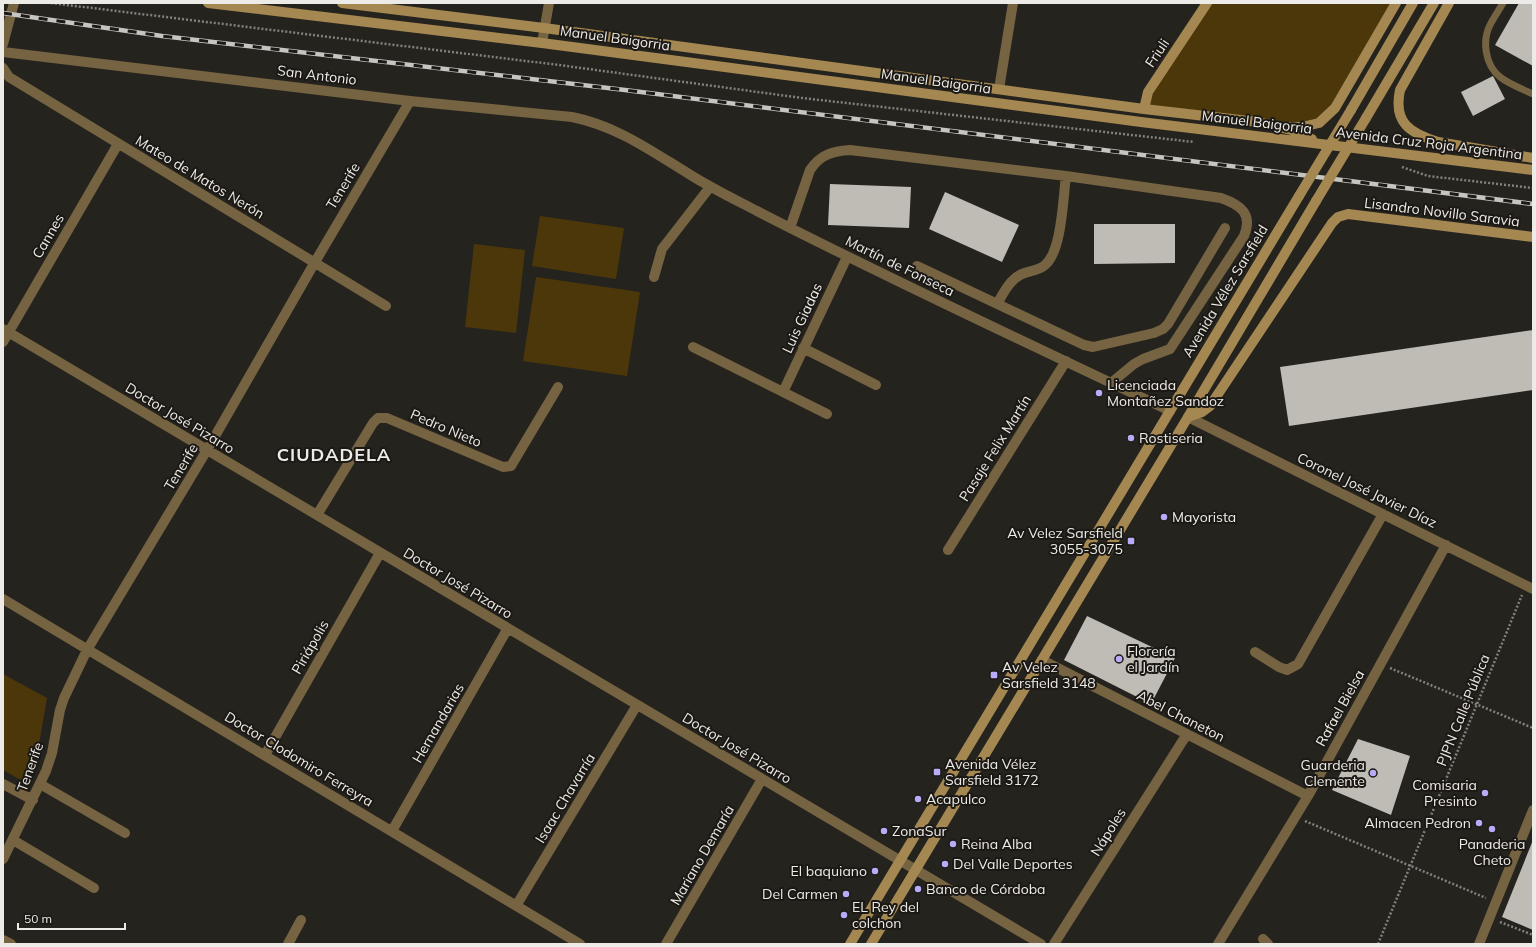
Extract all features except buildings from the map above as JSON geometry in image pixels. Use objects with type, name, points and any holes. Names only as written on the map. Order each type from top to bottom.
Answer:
[{"type":"main road","name":"Manuel Baigorria","points":[[208,3],[542,43],[1141,122],[1321,143]]},
{"type":"main road","name":"Manuel Baigorria","points":[[342,3],[544,28],[1144,109],[1258,122],[1291,130],[1321,143]]},
{"type":"main road","name":"Friuli","points":[[1144,109],[1148,92],[1207,3]]},
{"type":"main road","points":[[1258,122],[1302,127],[1319,123],[1326,117],[1335,108],[1396,3]]},
{"type":"main road","name":"Avenida Vélez Sarsfield","points":[[850,944],[1351,110],[1413,3]]},
{"type":"main road","points":[[871,944],[1188,417],[1434,3]]},
{"type":"main road","points":[[1449,3],[1400,90],[1398,100],[1403,124],[1426,138],[1438,142],[1533,158]]},
{"type":"main road","name":"Avenida Cruz Roja Argentina","points":[[1321,143],[1533,170]]},
{"type":"main road","name":"Lisandro Novillo Saravia","points":[[1188,417],[1202,412],[1210,406],[1332,223],[1338,217],[1348,214],[1533,237]]},
{"type":"street","points":[[3,44],[14,3]]},
{"type":"street","points":[[542,43],[549,3]]},
{"type":"street","points":[[999,89],[1012,3]]},
{"type":"street","name":"San Antonio","points":[[3,52],[410,100],[572,117],[589,120],[625,136]]},
{"type":"street","name":"Mateo de Matos Nerón","points":[[3,68],[10,77],[386,306]]},
{"type":"street","name":"Tenerife","points":[[3,859],[40,784],[52,754],[60,710],[64,698],[87,650],[207,450],[410,100]]},
{"type":"street","name":"Friuli","points":[[1141,122],[1144,109]]},
{"type":"street","name":"Martín de Fonseca","points":[[625,136],[710,187],[847,257],[1170,411]]},
{"type":"street","name":"Cannes","points":[[3,342],[6,331],[118,144]]},
{"type":"street","points":[[790,228],[810,170],[814,163],[820,157],[837,150],[850,150],[1066,176],[1222,198],[1239,206],[1245,213],[1247,220],[1247,228],[1244,236],[1170,349],[1142,359],[1111,383]]},
{"type":"street","points":[[997,304],[1011,281],[1020,275],[1044,267],[1050,261],[1060,231],[1066,176]]},
{"type":"street","points":[[654,277],[662,249],[710,187]]},
{"type":"street","points":[[917,266],[1084,345],[1093,347],[1154,333],[1163,329],[1168,324],[1225,228]]},
{"type":"street","name":"Luis Giadas","points":[[783,392],[847,257]]},
{"type":"street","name":"Doctor José Pizarro","points":[[6,331],[1042,944]]},
{"type":"street","points":[[693,346],[827,414]]},
{"type":"street","points":[[803,348],[876,385]]},
{"type":"street","name":"Pasaje Felix Martín","points":[[948,550],[1066,361]]},
{"type":"street","name":"Pedro Nieto","points":[[317,515],[373,423],[378,418],[387,418],[503,467],[511,466],[558,387]]},
{"type":"street","name":"Coronel José Javier Díaz","points":[[1188,417],[1529,587]]},
{"type":"street","points":[[1255,652],[1279,667],[1287,670],[1298,664],[1383,514]]},
{"type":"street","name":"Rafael Bielsa","points":[[1218,944],[1308,796],[1446,545]]},
{"type":"street","name":"Piriápolis","points":[[265,755],[380,553]]},
{"type":"street","name":"Doctor Clodomiro Ferreyra","points":[[3,599],[580,944]]},
{"type":"street","name":"Hernandarias","points":[[392,831],[508,628]]},
{"type":"street","name":"Abel Chaneton","points":[[1042,660],[1308,796]]},
{"type":"street","name":"Isaac Chavarría","points":[[516,906],[637,705]]},
{"type":"street","name":"Nápoles","points":[[1054,944],[1186,734]]},
{"type":"street","name":"Mariano Demaría","points":[[666,944],[762,779]]},
{"type":"street","points":[[3,784],[33,800]]},
{"type":"street","points":[[40,784],[125,833]]},
{"type":"street","points":[[1478,944],[1533,810]]},
{"type":"street","points":[[13,840],[94,888]]},
{"type":"street","points":[[288,944],[301,920]]},
{"type":"street","points":[[3,940],[11,944]]},
{"type":"lane","points":[[1503,3],[1487,34],[1486,57],[1491,68],[1500,77],[1533,94]]},
{"type":"path","points":[[51,3],[551,64],[802,98],[1201,143]]},
{"type":"path","points":[[1398,166],[1428,176],[1533,188]]},
{"type":"path","name":"PJPN Calle Pública","points":[[1378,944],[1477,704],[1529,587]]},
{"type":"path","points":[[1380,664],[1533,728]]},
{"type":"path","points":[[1295,817],[1496,902]]},
{"type":"path","points":[[1489,918],[1533,936]]},
{"type":"shaded area","points":[[1207,3],[1396,3],[1335,108],[1302,127],[1144,109]]},
{"type":"shaded area","points":[[540,216],[624,228],[616,279],[532,266]]},
{"type":"shaded area","points":[[474,244],[525,250],[516,333],[465,327]]},
{"type":"shaded area","points":[[536,277],[640,292],[627,376],[523,361]]},
{"type":"shaded area","points":[[3,674],[47,698],[37,756],[26,783],[3,770]]},
{"type":"railway","points":[[3,13],[162,36],[625,90],[1533,204]]},
{"type":"place","name":"Licenciada Montañez Sandoz","points":[[1099,393]]},
{"type":"place","name":"Rostiseria","points":[[1131,438]]},
{"type":"place","name":"Mayorista","points":[[1164,517]]},
{"type":"place","name":"Av Velez Sarsfield 3055-3075","points":[[1131,541]]},
{"type":"place","name":"Florería el Jardín","points":[[1119,659]]},
{"type":"place","name":"Av Velez Sarsfield 3148","points":[[994,675]]},
{"type":"place","name":"Avenida Vélez Sarsfield 3172","points":[[937,772]]},
{"type":"place","name":"Guarderia Clemente","points":[[1373,773]]},
{"type":"place","name":"Comisaria Presinto","points":[[1485,793]]},
{"type":"place","name":"Acapulco","points":[[918,799]]},
{"type":"place","name":"Almacen Pedron","points":[[1479,823]]},
{"type":"place","name":"Panaderia Cheto","points":[[1492,829]]},
{"type":"place","name":"ZonaSur","points":[[884,831]]},
{"type":"place","name":"Reina Alba","points":[[953,844]]},
{"type":"place","name":"Del Valle Deportes","points":[[945,864]]},
{"type":"place","name":"El baquiano","points":[[875,871]]},
{"type":"place","name":"Banco de Córdoba","points":[[918,889]]},
{"type":"place","name":"Del Carmen","points":[[846,894]]},
{"type":"place","name":"EL Rey del colchon","points":[[844,915]]},
{"type":"district","name":"CIUDADELA","points":[[334,455]]}]
